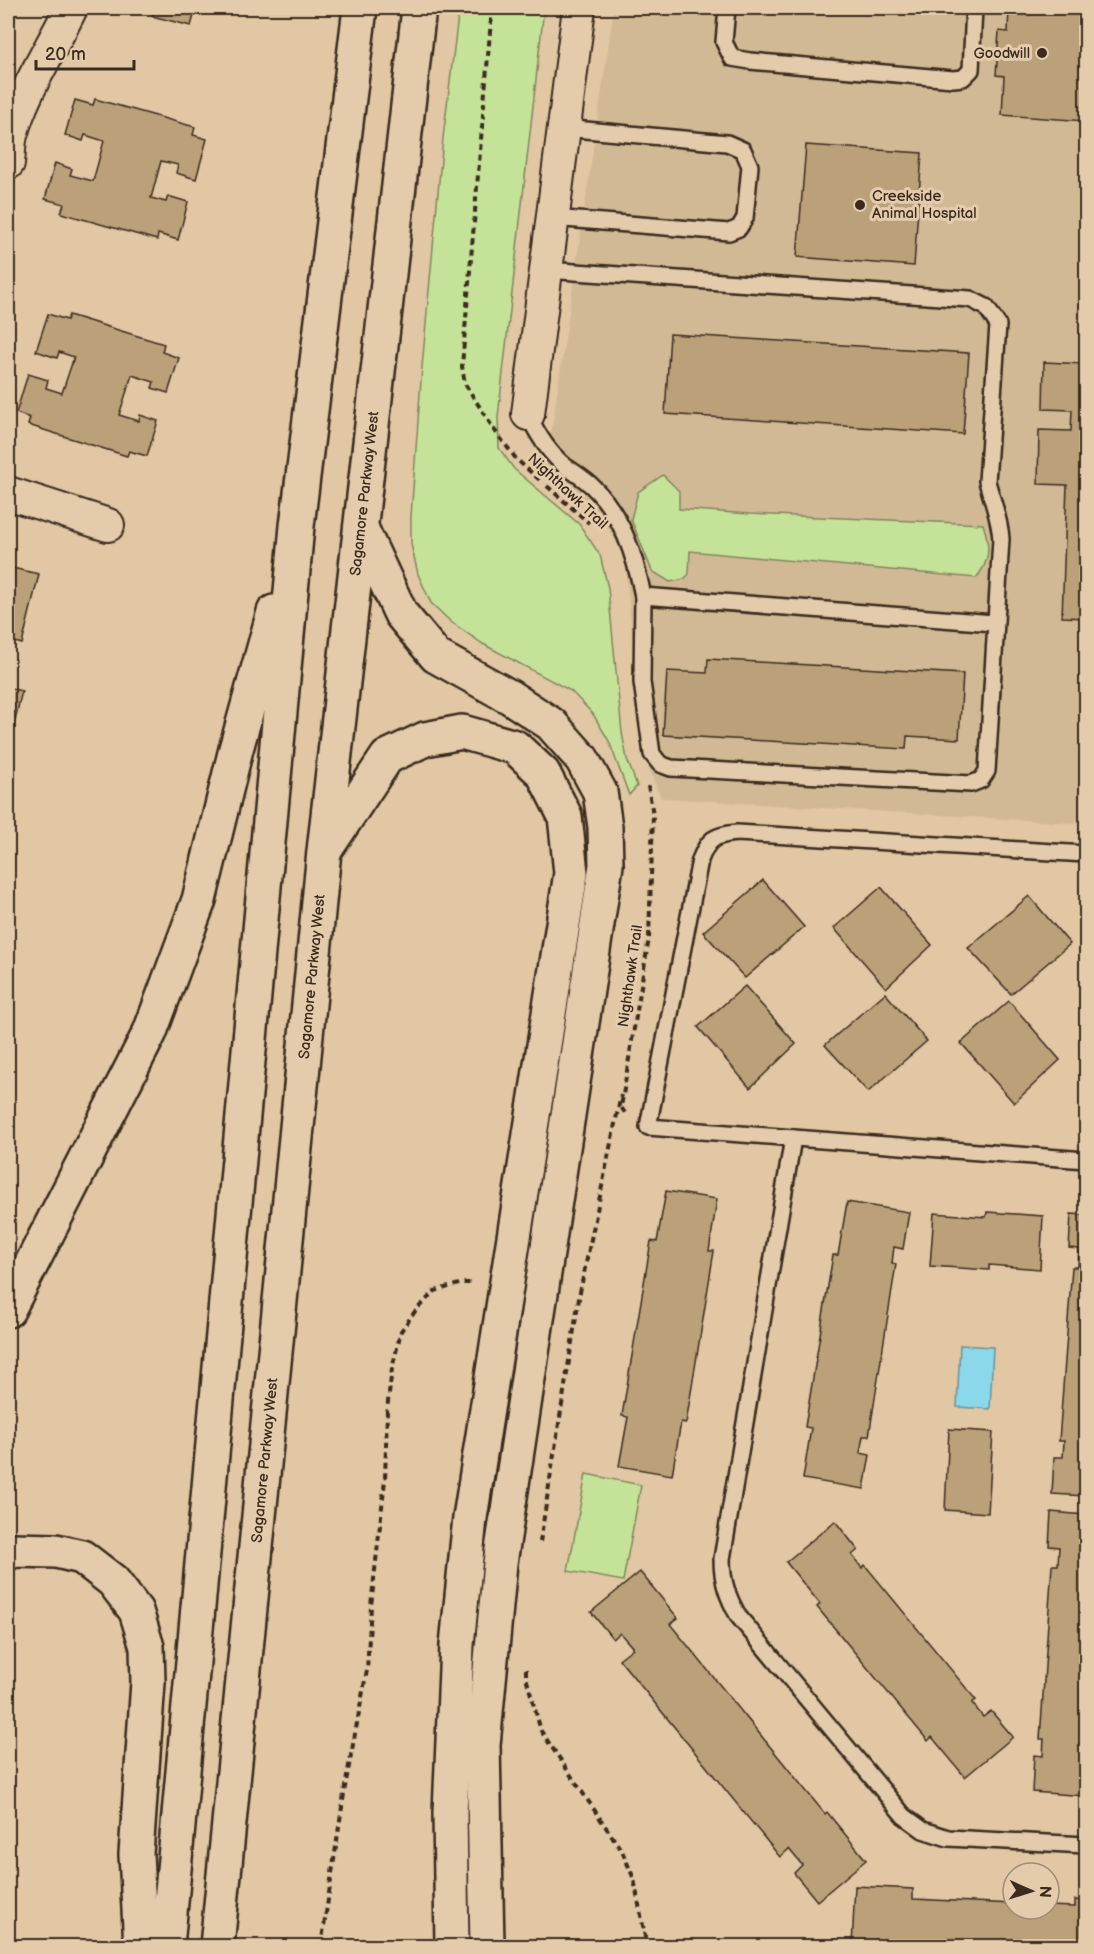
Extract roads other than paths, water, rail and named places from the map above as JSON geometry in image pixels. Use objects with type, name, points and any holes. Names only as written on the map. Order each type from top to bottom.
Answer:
[{"type":"highway","points":[[167,1947],[297,526],[360,8]]},
{"type":"highway","name":"Sagamore Parkway West","points":[[217,1947],[324,851],[362,528],[418,8]]},
{"type":"highway","points":[[8,1310],[150,1032],[199,900],[236,749],[297,526]]},
{"type":"highway","points":[[362,528],[401,614],[436,656],[510,697],[551,724],[582,759],[600,792],[605,827],[606,865],[500,1563],[483,1745],[487,1947]]},
{"type":"highway","points":[[324,851],[387,757],[425,739],[462,732],[515,747],[543,773],[565,816],[571,873],[466,1552],[457,1645],[450,1812],[452,1947]]},
{"type":"highway","points":[[8,1553],[13,1550],[56,1551],[82,1557],[113,1581],[136,1611],[147,1647],[148,1683],[136,1854],[141,1947]]},
{"type":"street","points":[[8,163],[11,135],[29,87],[52,48],[71,8]]},
{"type":"street","points":[[528,414],[579,8]]},
{"type":"street","points":[[8,493],[108,525]]},
{"type":"lane","points":[[727,8],[724,42],[732,58],[953,79],[963,78],[971,70],[974,8]]},
{"type":"lane","points":[[552,218],[729,232],[739,228],[746,218],[750,166],[743,150],[727,143],[564,128]]},
{"type":"lane","points":[[528,414],[540,440],[563,464],[592,485],[614,514],[631,547],[643,596],[642,682],[652,754],[660,764],[671,768],[971,784],[981,780],[987,771],[994,623],[1001,539],[1000,520],[992,502],[987,481],[999,325],[986,307],[970,298],[546,270]]},
{"type":"lane","points":[[643,596],[994,623]]},
{"type":"lane","points":[[1086,854],[737,833],[720,834],[706,844],[700,860],[648,1127],[1086,1160]]},
{"type":"lane","points":[[793,1138],[722,1559],[725,1591],[739,1617],[904,1816],[923,1830],[948,1838],[1086,1845]]},
{"type":"water","points":[[960,1345],[993,1347],[990,1409],[957,1407]]},
{"type":"place","name":"Goodwill","points":[[1042,53]]},
{"type":"place","name":"Creekside Animal Hospital","points":[[860,205]]}]
